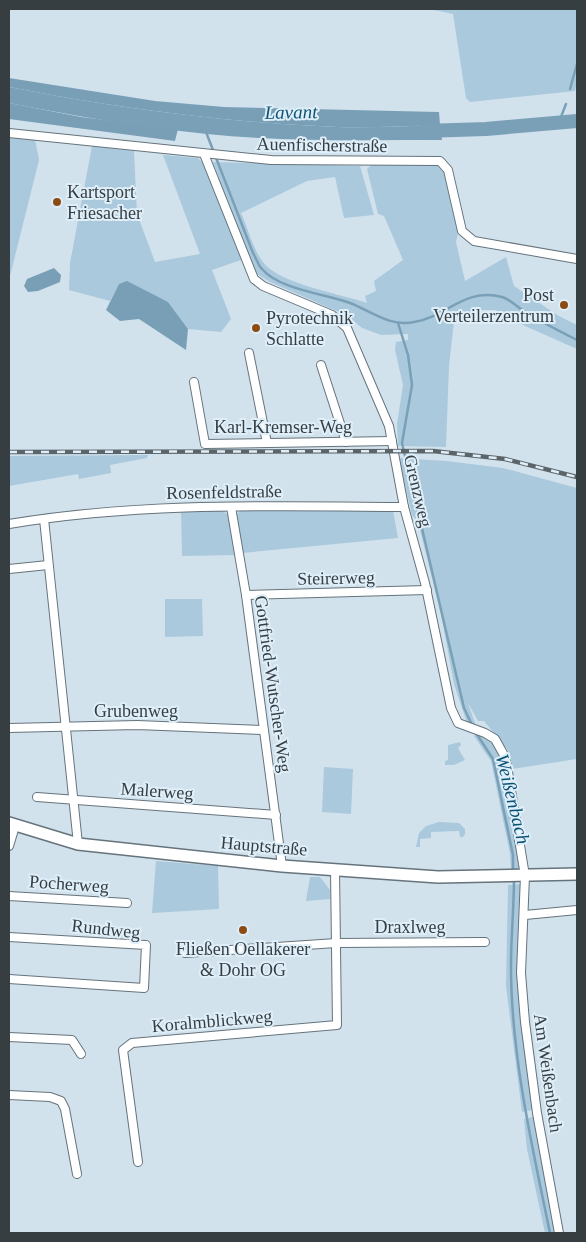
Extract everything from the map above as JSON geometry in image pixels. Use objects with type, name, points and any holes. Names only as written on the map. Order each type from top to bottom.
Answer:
[{"type":"main road","name":"Hauptstraße","points":[[12,825],[78,844],[282,866],[438,877],[577,874]]},
{"type":"street","name":"Auenfischerstraße","points":[[9,133],[207,155],[271,160],[440,161],[448,170],[462,231],[474,242],[577,259]]},
{"type":"street","name":"Grenzweg","points":[[207,155],[254,279],[263,286],[332,315],[347,328],[390,426],[404,507],[427,590],[451,708],[458,723],[485,733],[494,739],[505,757],[518,876]]},
{"type":"street","points":[[249,353],[267,443]]},
{"type":"street","points":[[321,365],[346,442]]},
{"type":"street","name":"Karl-Kremser-Weg","points":[[194,382],[206,444],[392,441]]},
{"type":"street","name":"Gottfried-Wutscher-Weg","points":[[231,507],[246,595],[282,866]]},
{"type":"street","name":"Rosenfeldstraße","points":[[9,524],[144,508],[404,507]]},
{"type":"street","points":[[44,519],[78,844]]},
{"type":"street","points":[[9,569],[48,565]]},
{"type":"street","name":"Steirerweg","points":[[246,595],[427,590]]},
{"type":"street","name":"Grubenweg","points":[[9,728],[136,724],[263,730]]},
{"type":"street","name":"Malerweg","points":[[37,797],[276,815]]},
{"type":"street","points":[[9,846],[12,825]]},
{"type":"street","name":"Koralmblickweg","points":[[138,1162],[123,1050],[132,1043],[337,1025],[335,870]]},
{"type":"street","name":"Am Weißenbach","points":[[518,876],[525,915],[521,973],[525,1022],[537,1113],[559,1233]]},
{"type":"street","name":"Pocherweg","points":[[9,896],[126,903]]},
{"type":"street","points":[[525,915],[577,910]]},
{"type":"street","name":"Rundweg","points":[[9,936],[146,945],[144,988],[9,979]]},
{"type":"street","name":"Draxlweg","points":[[336,943],[485,942]]},
{"type":"street","points":[[185,953],[336,943]]},
{"type":"street","points":[[9,1037],[72,1040],[81,1054]]},
{"type":"street","points":[[9,1095],[50,1097],[61,1101],[65,1109],[77,1174]]},
{"type":"shaded area","points":[[429,9],[577,9],[577,82],[575,91],[470,102],[466,98],[453,14]]},
{"type":"shaded area","points":[[9,78],[155,101],[224,107],[439,112],[440,125],[333,127],[202,117],[85,101],[9,87]]},
{"type":"shaded area","points":[[9,87],[124,107],[240,121],[333,127],[440,125],[442,140],[236,137],[182,131],[108,121],[9,103]]},
{"type":"shaded area","points":[[9,103],[81,117],[178,129],[175,141],[9,119]]},
{"type":"shaded area","points":[[9,137],[35,139],[39,160],[9,280]]},
{"type":"shaded area","points":[[92,146],[134,151],[137,214],[155,262],[200,254],[163,155],[198,158],[204,164],[241,260],[212,270],[231,319],[221,332],[188,329],[168,302],[119,284],[110,301],[69,290],[70,263]]},
{"type":"shaded area","points":[[213,162],[360,166],[374,215],[344,218],[335,177],[307,181],[241,213],[256,251],[271,270],[296,282],[367,303],[365,296],[376,291],[374,281],[403,260],[384,216],[378,214],[367,169],[371,165],[438,165],[444,170],[458,233],[456,242],[465,281],[506,257],[514,286],[559,316],[577,325],[577,349],[525,326],[495,310],[479,310],[454,321],[449,366],[446,447],[398,446],[397,424],[403,385],[395,350],[396,342],[408,340],[408,334],[381,335],[362,328],[348,316],[270,282],[257,274],[247,255]]},
{"type":"shaded area","points":[[54,268],[61,275],[60,282],[38,291],[28,292],[24,286],[27,279]]},
{"type":"shaded area","points":[[127,281],[168,302],[188,329],[186,350],[139,319],[120,321],[106,310],[119,284]]},
{"type":"shaded area","points":[[148,455],[147,458],[110,465],[111,473],[79,479],[78,474],[9,486],[9,456]]},
{"type":"shaded area","points":[[399,458],[446,461],[503,468],[577,488],[577,759],[512,769],[508,750],[484,721],[478,721],[468,703],[476,726],[467,723],[454,684],[441,614],[418,522],[412,515]]},
{"type":"shaded area","points":[[181,510],[222,510],[228,515],[236,555],[182,556]]},
{"type":"shaded area","points":[[241,510],[393,510],[398,538],[242,553],[236,515]]},
{"type":"shaded area","points":[[165,599],[202,599],[203,636],[165,637]]},
{"type":"shaded area","points":[[476,734],[491,742],[500,756],[520,869],[511,869],[510,854],[491,761],[474,736]]},
{"type":"shaded area","points":[[460,742],[461,745],[458,748],[465,760],[454,765],[445,765],[445,761],[448,760],[448,745]]},
{"type":"shaded area","points":[[324,767],[353,769],[351,814],[322,812]]},
{"type":"shaded area","points":[[439,822],[459,823],[465,829],[465,834],[463,837],[460,837],[459,831],[431,832],[431,838],[420,839],[420,847],[416,847],[419,833],[426,826]]},
{"type":"shaded area","points":[[156,861],[218,866],[219,909],[152,913]]},
{"type":"shaded area","points":[[310,877],[320,877],[330,890],[330,899],[306,901]]},
{"type":"shaded area","points":[[521,884],[518,976],[520,1017],[533,1102],[532,1110],[522,1112],[506,986],[508,885]]},
{"type":"shaded area","points":[[533,1117],[556,1233],[545,1233],[527,1149],[524,1119]]},
{"type":"waterway","points":[[570,89],[577,64]]},
{"type":"waterway","points":[[559,122],[566,104]]},
{"type":"waterway","name":"Lavant","points":[[423,131],[486,129],[577,121]]},
{"type":"waterway","points":[[206,132],[253,253],[262,269],[280,282],[291,287],[350,303],[388,320],[405,323],[426,319],[466,299],[477,296],[502,297],[537,319],[577,340]]},
{"type":"waterway","name":"Weißenbach","points":[[398,323],[408,355],[412,385],[402,443],[464,708],[472,725]]},
{"type":"waterway","name":"Weißenbach","points":[[476,733],[493,759],[513,855],[513,873]]},
{"type":"waterway","name":"Weißenbach","points":[[514,878],[511,966],[515,1033],[524,1100],[550,1233]]},
{"type":"railway","points":[[9,452],[433,451],[505,459],[577,477]]},
{"type":"place","name":"Kartsport Friesacher","points":[[57,202]]},
{"type":"place","name":"Post Verteilerzentrum","points":[[564,305]]},
{"type":"place","name":"Pyrotechnik Schlatte","points":[[256,328]]},
{"type":"place","name":"Fließen Oellakerer & Dohr OG","points":[[243,930]]}]
